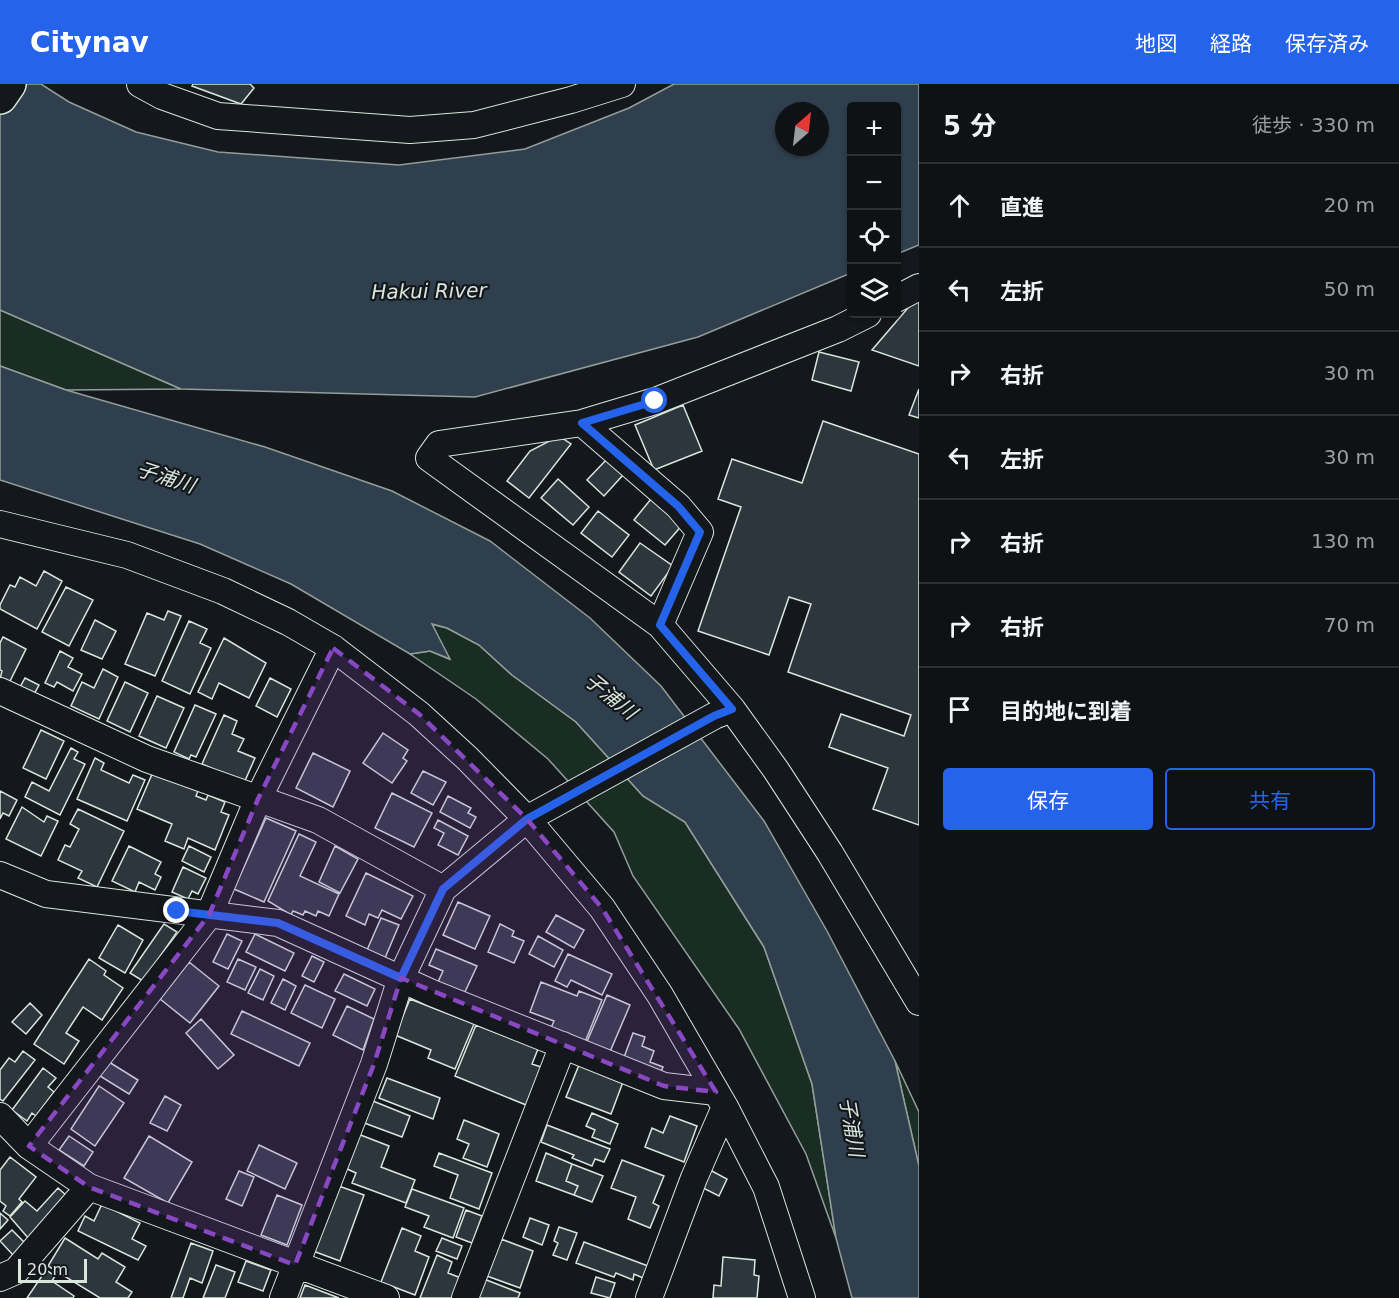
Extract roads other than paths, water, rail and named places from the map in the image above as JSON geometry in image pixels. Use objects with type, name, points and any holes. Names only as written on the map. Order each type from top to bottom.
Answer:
[{"type":"highway","points":[[0,97],[9,84]]},
{"type":"street","points":[[140,84],[162,96],[218,116],[410,130],[474,125],[571,100],[622,84]]},
{"type":"street","points":[[901,297],[919,287]]},
{"type":"street","points":[[860,318],[838,329],[655,401],[582,423],[439,444],[429,458],[635,610],[660,625],[830,853],[919,1002]]},
{"type":"street","points":[[582,423],[678,506],[700,532],[660,625]]},
{"type":"street","points":[[0,524],[127,555],[223,591],[333,648],[419,714],[535,815],[602,908],[660,995],[721,1100],[766,1187],[802,1298]]},
{"type":"street","points":[[29,1146],[209,915],[258,799],[333,648]]},
{"type":"street","points":[[0,691],[147,759],[318,820],[443,889]]},
{"type":"street","points":[[283,1298],[374,1064],[401,978],[443,889],[535,815],[723,712]]},
{"type":"street","points":[[0,875],[46,894],[278,923],[401,978],[664,1086],[721,1100]]},
{"type":"street","points":[[465,1298],[563,1045]]},
{"type":"street","points":[[649,1298],[721,1100]]},
{"type":"street","points":[[0,1116],[29,1146],[89,1187],[386,1298]]},
{"type":"street","points":[[0,1278],[16,1271],[89,1187]]},
{"type":"water","name":"Hakui River","points":[[0,84],[41,84],[69,102],[136,132],[218,152],[399,165],[525,149],[629,108],[674,84],[919,84],[919,245],[901,252],[901,102],[847,102],[847,275],[698,337],[475,397],[181,389],[0,310]]},
{"type":"water","name":"子浦川","points":[[0,366],[66,390],[265,447],[392,491],[490,541],[590,618],[661,686],[764,821],[827,931],[895,1061],[919,1166],[919,1298],[852,1298],[836,1238],[812,1084],[764,947],[685,822],[643,796],[576,722],[512,675],[479,645],[447,628],[432,624],[450,659],[430,651],[410,654],[291,584],[200,544],[0,480]]}]
